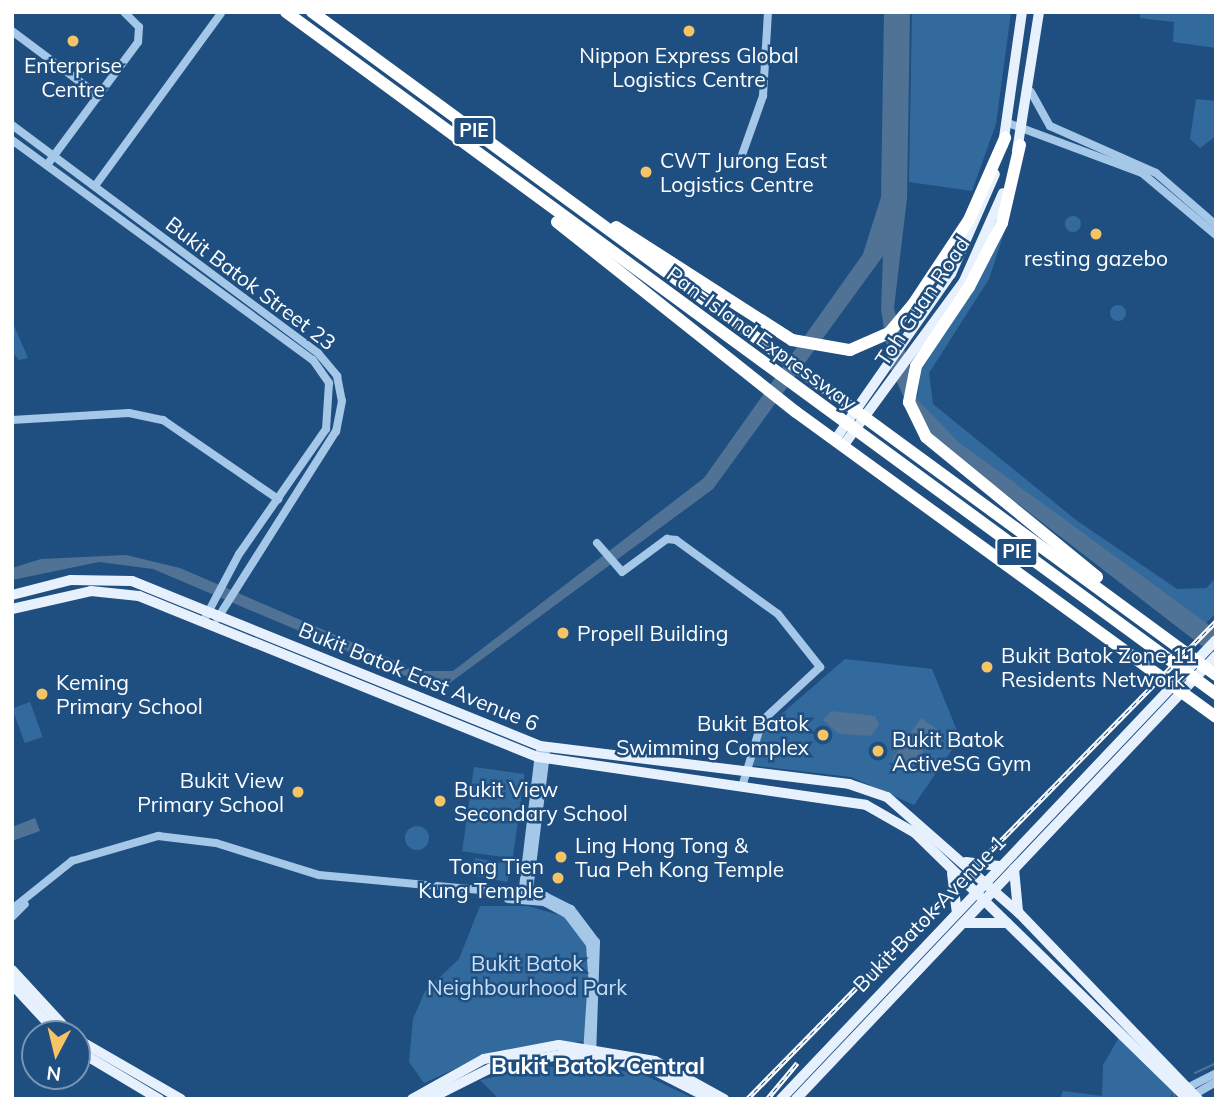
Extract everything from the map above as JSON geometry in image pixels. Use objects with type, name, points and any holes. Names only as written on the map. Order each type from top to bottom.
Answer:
[{"type":"highway","name":"Pan-Island Expressway","points":[[286,12],[1216,694]]},
{"type":"highway","name":"Pan-Island Expressway","points":[[312,12],[1216,675]]},
{"type":"highway","points":[[585,212],[808,346],[850,350],[889,333],[914,303],[969,220],[1005,138]]},
{"type":"highway","points":[[1020,145],[1002,223],[926,350],[910,383],[916,424],[984,485],[1159,632]]},
{"type":"highway","points":[[486,160],[676,318],[839,443],[1216,717]]},
{"type":"main road","name":"Toh Guan Road","points":[[839,443],[941,290],[983,208],[1008,123],[1022,12]]},
{"type":"main road","name":"Toh Guan Road","points":[[839,443],[951,299],[990,233],[1025,127],[1039,12]]},
{"type":"main road","name":"Bukit Batok East Avenue 6","points":[[12,595],[71,580],[122,580],[214,611],[542,752],[849,784],[887,797],[962,860],[1019,913],[1191,1094]]},
{"type":"main road","name":"Bukit Batok East Avenue 6","points":[[12,609],[113,592],[209,622],[542,752],[866,805],[911,831],[1191,1094]]},
{"type":"main road","points":[[1111,760],[1216,640]]},
{"type":"main road","points":[[1111,760],[1216,656]]},
{"type":"main road","name":"Bukit Batok Avenue 1","points":[[780,1099],[985,882],[1111,760]]},
{"type":"main road","name":"Bukit Batok Avenue 1","points":[[796,1099],[985,901],[1111,760]]},
{"type":"main road","points":[[962,860],[1001,866]]},
{"type":"main road","points":[[947,864],[959,889],[957,912]]},
{"type":"main road","points":[[1014,869],[1019,913]]},
{"type":"main road","points":[[964,922],[1013,925]]},
{"type":"main road","points":[[12,970],[58,1020]]},
{"type":"main road","points":[[12,984],[45,1020]]},
{"type":"main road","points":[[91,1047],[181,1099]]},
{"type":"main road","points":[[412,1099],[503,1053],[590,1051],[655,1061],[724,1099]]},
{"type":"main road","points":[[429,1099],[464,1078],[519,1059],[590,1051],[644,1065],[711,1099]]},
{"type":"main road","points":[[91,1058],[159,1099]]},
{"type":"street","points":[[47,165],[139,39],[139,27],[124,12]]},
{"type":"street","points":[[742,155],[763,96],[768,12]]},
{"type":"street","points":[[95,186],[221,13]]},
{"type":"street","points":[[12,31],[99,96]]},
{"type":"street","points":[[1031,92],[1050,126],[1156,173],[1216,225]]},
{"type":"street","points":[[1008,123],[1025,127],[1148,177],[1216,235]]},
{"type":"street","name":"Bukit Batok Street 23","points":[[12,125],[318,353],[337,376],[338,426],[227,599],[214,611]]},
{"type":"street","name":"Bukit Batok Street 23","points":[[12,139],[323,371],[333,396],[328,425],[223,582],[216,594],[214,611],[209,622]]},
{"type":"street","points":[[12,420],[129,414],[163,420],[278,499]]},
{"type":"street","points":[[597,543],[613,567],[624,572],[673,539],[778,614],[820,667],[762,721],[742,786]]},
{"type":"street","points":[[525,896],[542,752]]},
{"type":"street","points":[[12,909],[72,861],[158,836],[216,844],[319,874],[525,896],[567,914],[590,944],[590,1051]]},
{"type":"street","points":[[12,917],[75,865],[158,841],[215,848],[317,879],[525,896]]},
{"type":"street","points":[[1191,1094],[1216,1073]]},
{"type":"street","points":[[1191,1094],[1216,1082]]},
{"type":"green space","points":[[912,12],[1011,12],[996,124],[972,191],[909,182]]},
{"type":"green space","points":[[1140,12],[1216,12],[1216,48],[1173,42],[1174,22],[1140,18]]},
{"type":"green space","points":[[1196,99],[1216,101],[1216,136],[1200,148],[1190,139]]},
{"type":"green space","points":[[1070,216],[1076,216],[1081,224],[1079,230],[1070,232],[1065,227],[1065,221]]},
{"type":"green space","points":[[1005,230],[989,279],[929,373],[933,404],[1076,520],[1177,589],[1206,588],[1216,578],[1216,613],[1205,624],[960,443],[917,399],[921,371]]},
{"type":"green space","points":[[1115,305],[1121,305],[1126,313],[1124,319],[1115,321],[1110,316],[1110,310]]},
{"type":"green space","points":[[12,321],[28,358],[19,360],[12,352]]},
{"type":"green space","points":[[845,659],[932,669],[960,738],[914,805],[851,777],[750,765],[763,730]]},
{"type":"green space","points":[[30,702],[43,737],[25,743],[12,708]]},
{"type":"green space","points":[[474,767],[525,774],[513,858],[462,851]]},
{"type":"green space","points":[[417,826],[428,833],[429,838],[422,849],[417,850],[406,843],[405,838],[412,827]]},
{"type":"green space","points":[[475,858],[510,864],[507,882],[472,876]]},
{"type":"green space","name":"Bukit Batok Neighbourhood Park","points":[[480,906],[528,906],[569,918],[597,961],[587,1041],[495,1051],[424,1083],[409,1062],[413,1019],[425,991],[459,959]]},
{"type":"green space","points":[[1121,1034],[1174,1085],[1171,1099],[1060,1099],[1063,1091],[1102,1096],[1103,1065]]},
{"type":"green space","points":[[597,1066],[644,1075],[695,1099],[499,1099],[480,1080],[540,1067]]},
{"type":"shaded area","points":[[884,12],[910,12],[907,198],[894,308],[917,399],[960,443],[1216,630],[1216,657],[938,442],[906,402],[890,367],[881,309],[883,256],[713,489],[447,685],[415,680],[153,569],[99,562],[12,580],[12,568],[41,559],[126,555],[180,568],[419,671],[453,671],[704,478],[863,254],[881,197]]},
{"type":"shaded area","points":[[831,711],[875,716],[879,725],[871,736],[839,734],[823,720]]},
{"type":"shaded area","points":[[921,718],[938,730],[910,771],[892,759]]},
{"type":"shaded area","points":[[35,818],[40,831],[12,841],[12,827]]},
{"type":"waterway","points":[[1195,1073],[1216,1063]]},
{"type":"waterway","points":[[1173,1090],[1175,1099]]},
{"type":"railway","points":[[747,1099],[1216,621]]},
{"type":"railway","points":[[767,1099],[797,1063]]},
{"type":"place","name":"Nippon Express Global Logistics Centre","points":[[689,31]]},
{"type":"place","name":"Enterprise Centre","points":[[73,41]]},
{"type":"place","name":"CWT Jurong East Logistics Centre","points":[[646,172]]},
{"type":"place","name":"resting gazebo","points":[[1096,234]]},
{"type":"place","name":"Propell Building","points":[[563,633]]},
{"type":"place","name":"Bukit Batok Zone 11 Residents Network","points":[[987,667]]},
{"type":"place","name":"Keming Primary School","points":[[42,694]]},
{"type":"place","name":"Bukit Batok Swimming Complex","points":[[823,735]]},
{"type":"place","name":"Bukit Batok ActiveSG Gym","points":[[878,751]]},
{"type":"place","name":"Bukit View Primary School","points":[[298,792]]},
{"type":"place","name":"Bukit View Secondary School","points":[[440,801]]},
{"type":"place","name":"Ling Hong Tong & Tua Peh Kong Temple","points":[[561,857]]},
{"type":"place","name":"Tong Tien Kung Temple","points":[[558,878]]},
{"type":"district","name":"Bukit Batok Central","points":[[598,1066]]}]
